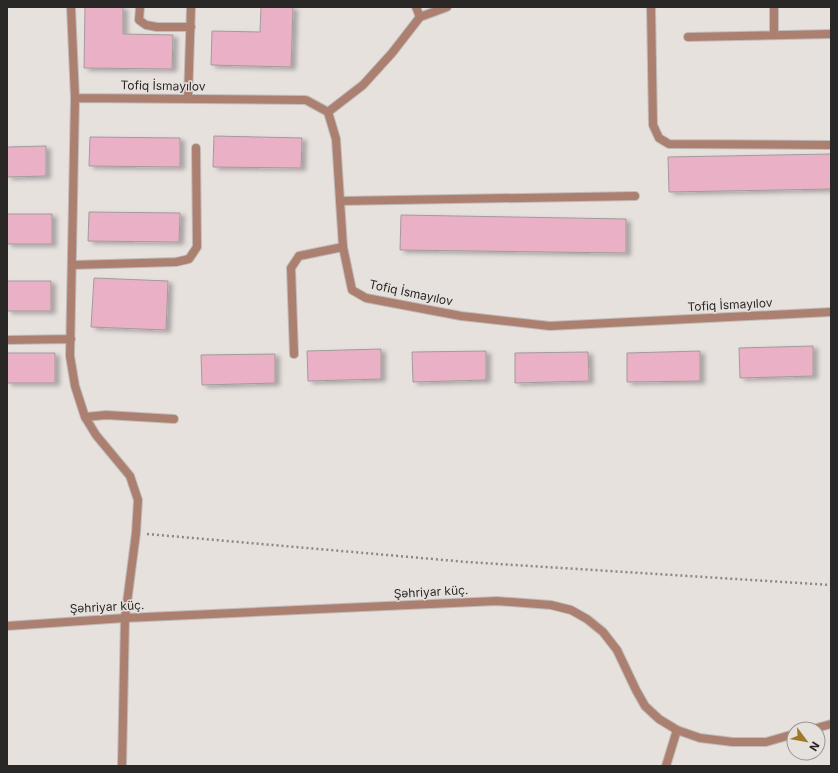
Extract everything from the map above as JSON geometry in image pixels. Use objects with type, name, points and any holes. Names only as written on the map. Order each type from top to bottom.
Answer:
[{"type":"street","points":[[71,7],[75,98],[70,356],[75,386],[85,417],[96,435],[130,476],[138,500],[136,533],[125,618],[122,766]]},
{"type":"street","points":[[140,7],[139,20],[146,25],[157,27],[191,27]]},
{"type":"street","points":[[188,99],[191,7]]},
{"type":"street","points":[[416,7],[420,17]]},
{"type":"street","points":[[328,112],[363,85],[392,53],[420,17],[447,7]]},
{"type":"street","points":[[651,7],[653,125],[659,138],[669,144],[831,145]]},
{"type":"street","points":[[774,7],[774,35]]},
{"type":"street","points":[[688,37],[831,34]]},
{"type":"street","name":"Tofiq İsmayılov","points":[[75,98],[306,100],[328,112],[336,139],[343,247],[352,290],[366,298],[461,316],[550,326],[831,312]]},
{"type":"street","points":[[72,264],[176,262],[189,259],[197,248],[196,148]]},
{"type":"street","points":[[340,201],[635,196]]},
{"type":"street","points":[[294,354],[291,268],[300,256],[343,247]]},
{"type":"street","points":[[7,340],[71,339]]},
{"type":"street","points":[[85,417],[106,415],[174,419]]},
{"type":"street","name":"Şəhriyar küç.","points":[[7,626],[125,618],[497,601],[551,605],[571,610],[587,618],[603,632],[617,650],[645,706],[659,719],[678,730],[700,738],[733,742],[766,742],[786,736]]},
{"type":"street","points":[[666,766],[678,730]]},
{"type":"path","points":[[136,533],[467,562],[831,585]]},
{"type":"building","points":[[85,7],[123,7],[123,34],[173,35],[172,69],[84,68]]},
{"type":"building","points":[[261,7],[293,7],[291,67],[211,65],[212,31],[260,32]]},
{"type":"building","points":[[214,136],[302,138],[301,168],[213,167]]},
{"type":"building","points":[[90,137],[180,138],[180,167],[89,166]]},
{"type":"building","points":[[46,146],[46,176],[7,177],[7,147]]},
{"type":"building","points":[[831,154],[831,189],[669,192],[668,157]]},
{"type":"building","points":[[89,212],[180,213],[179,242],[88,241]]},
{"type":"building","points":[[7,214],[52,214],[52,244],[7,244]]},
{"type":"building","points":[[401,215],[626,219],[626,253],[400,250]]},
{"type":"building","points":[[94,278],[168,281],[166,330],[91,327]]},
{"type":"building","points":[[7,281],[51,281],[51,311],[7,311]]},
{"type":"building","points":[[813,346],[813,376],[740,378],[739,348]]},
{"type":"building","points":[[381,349],[381,379],[308,381],[307,351]]},
{"type":"building","points":[[486,351],[486,380],[413,382],[412,352]]},
{"type":"building","points":[[700,351],[700,381],[627,382],[627,353]]},
{"type":"building","points":[[588,352],[589,381],[515,383],[515,353]]},
{"type":"building","points":[[7,353],[55,353],[55,383],[7,383]]},
{"type":"building","points":[[275,354],[275,383],[202,385],[201,355]]}]
